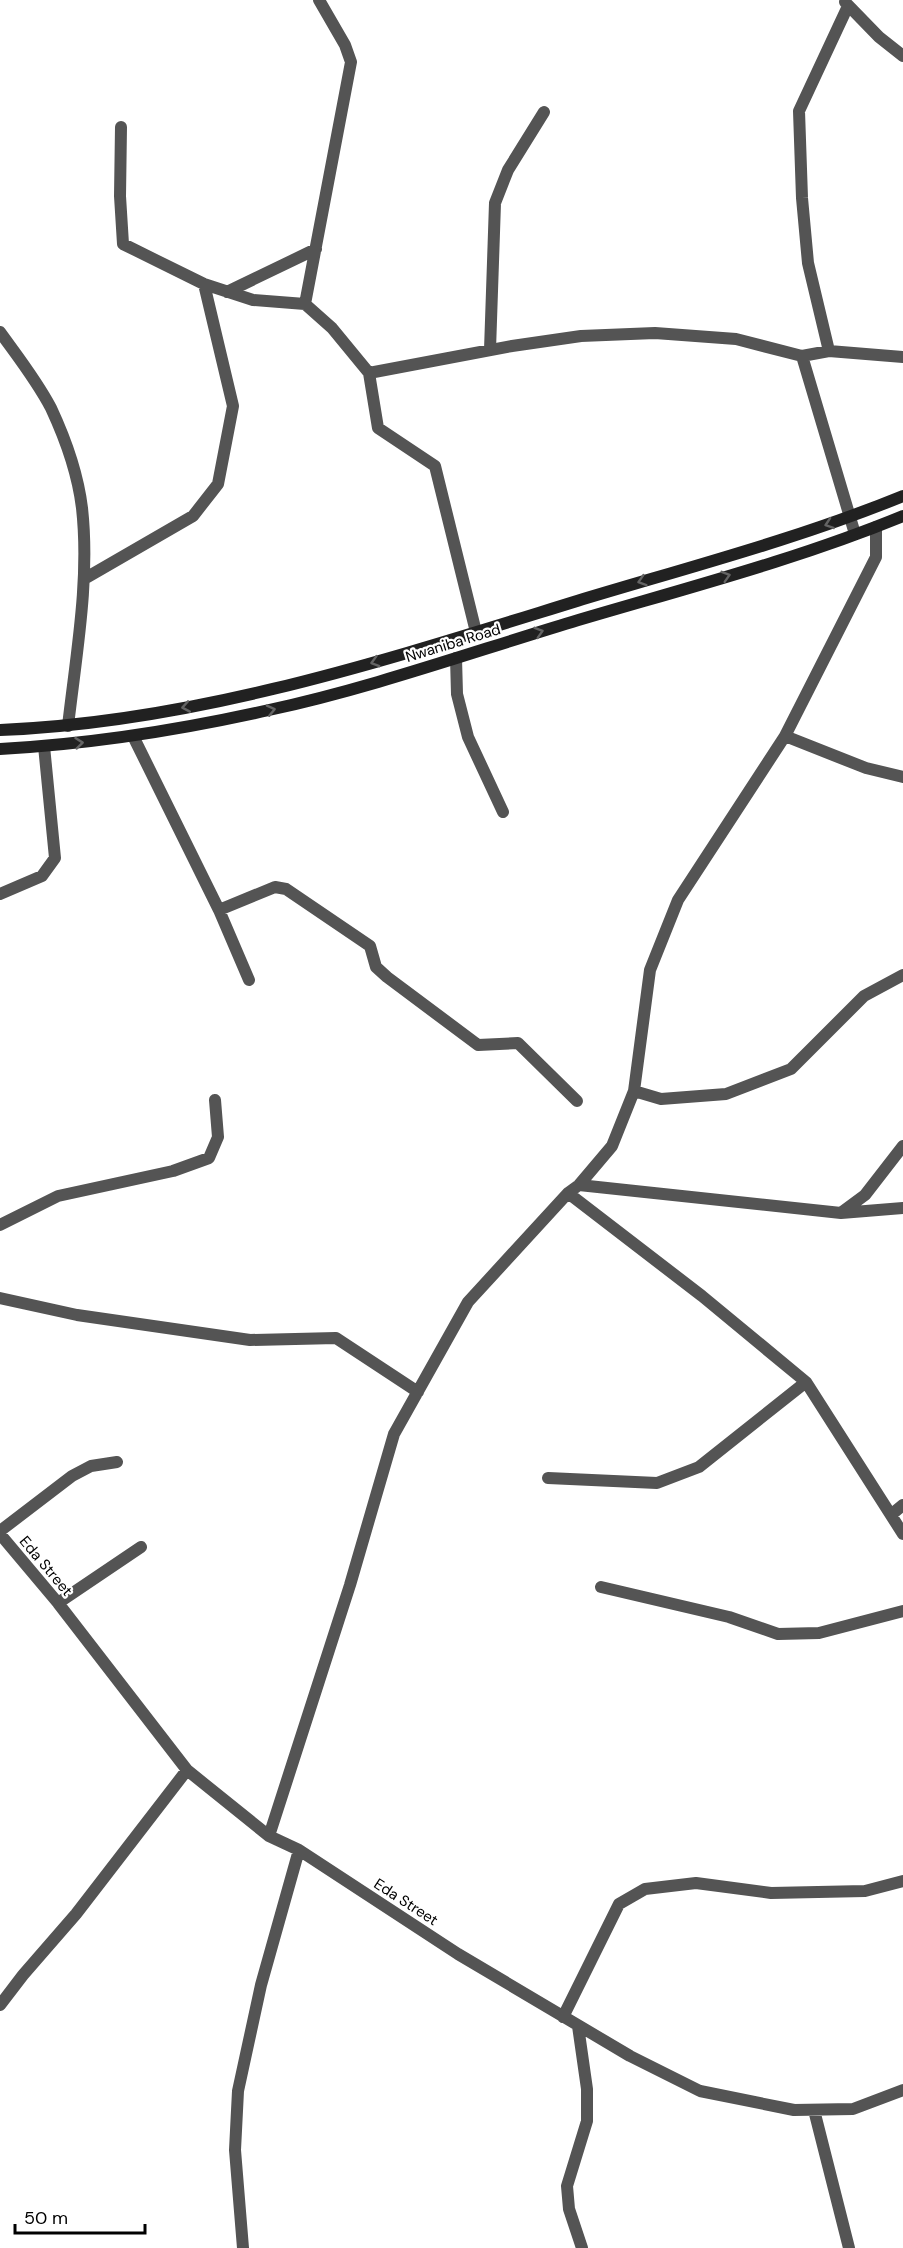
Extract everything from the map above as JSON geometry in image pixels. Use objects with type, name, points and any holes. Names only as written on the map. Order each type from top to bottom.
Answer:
[{"type":"main road","points":[[0,730],[68,726],[255,694],[476,632],[849,517],[903,496]]},
{"type":"main road","name":"Nwaniba Road","points":[[0,749],[44,747],[134,736],[272,710],[456,658],[813,550],[903,516]]},
{"type":"street","points":[[305,304],[351,62],[345,45],[319,0]]},
{"type":"street","points":[[829,351],[808,263],[802,198],[799,111],[846,3],[879,37],[903,56]]},
{"type":"street","points":[[490,350],[495,203],[508,170],[544,112]]},
{"type":"street","points":[[121,127],[120,196],[123,244],[204,284],[227,292],[253,300],[305,304],[332,328],[369,373],[378,428],[435,466],[476,632]]},
{"type":"street","points":[[227,292],[316,249]]},
{"type":"street","points":[[84,579],[193,516],[218,484],[233,406],[204,284]]},
{"type":"street","points":[[0,332],[51,409],[73,466],[82,508],[84,579],[68,726]]},
{"type":"street","points":[[369,373],[490,350],[581,336],[655,333],[736,339],[802,356],[829,351],[903,357]]},
{"type":"street","points":[[802,356],[855,534]]},
{"type":"street","points":[[269,1836],[350,1585],[394,1434],[468,1302],[579,1185],[612,1146],[633,1090],[650,970],[678,900],[785,736],[876,557],[876,527]]},
{"type":"street","points":[[456,658],[456,694],[468,737],[503,812]]},
{"type":"street","points":[[134,736],[219,910],[249,980]]},
{"type":"street","points":[[785,736],[866,768],[903,777]]},
{"type":"street","points":[[0,894],[42,876],[55,858],[44,747]]},
{"type":"street","points":[[219,910],[275,887],[286,889],[370,946],[376,967],[478,1045],[519,1043],[577,1101]]},
{"type":"street","points":[[633,1090],[661,1099],[726,1094],[791,1068],[864,996],[903,975]]},
{"type":"street","points":[[0,1225],[58,1196],[173,1171],[209,1158],[218,1137],[215,1100]]},
{"type":"street","points":[[841,1213],[865,1195],[903,1146]]},
{"type":"street","points":[[579,1185],[841,1213],[903,1208]]},
{"type":"street","points":[[568,1194],[702,1296],[806,1382],[903,1534]]},
{"type":"street","points":[[0,1298],[77,1315],[250,1340],[336,1338],[418,1392]]},
{"type":"street","points":[[548,1478],[657,1483],[699,1467],[806,1382]]},
{"type":"street","points":[[0,1532],[72,1476],[91,1466],[117,1462]]},
{"type":"street","points":[[892,1514],[903,1505]]},
{"type":"street","name":"Eda Street","points":[[0,1532],[187,1770],[269,1836],[299,1851],[458,1954],[630,2056],[700,2091],[794,2110],[813,2110],[853,2109],[903,2090]]},
{"type":"street","points":[[58,1603],[141,1547]]},
{"type":"street","points":[[601,1587],[729,1617],[778,1634],[819,1633],[903,1611]]},
{"type":"street","points":[[0,2004],[76,1914],[187,1770]]},
{"type":"street","points":[[243,2248],[235,2150],[238,2091],[261,1985],[299,1851]]},
{"type":"street","points":[[562,2017],[619,1904],[645,1889],[696,1882],[771,1893],[866,1892],[903,1881]]},
{"type":"street","points":[[578,2026],[587,2089],[587,2121],[567,2186],[569,2209],[582,2248]]},
{"type":"street","points":[[813,2110],[849,2248]]}]
